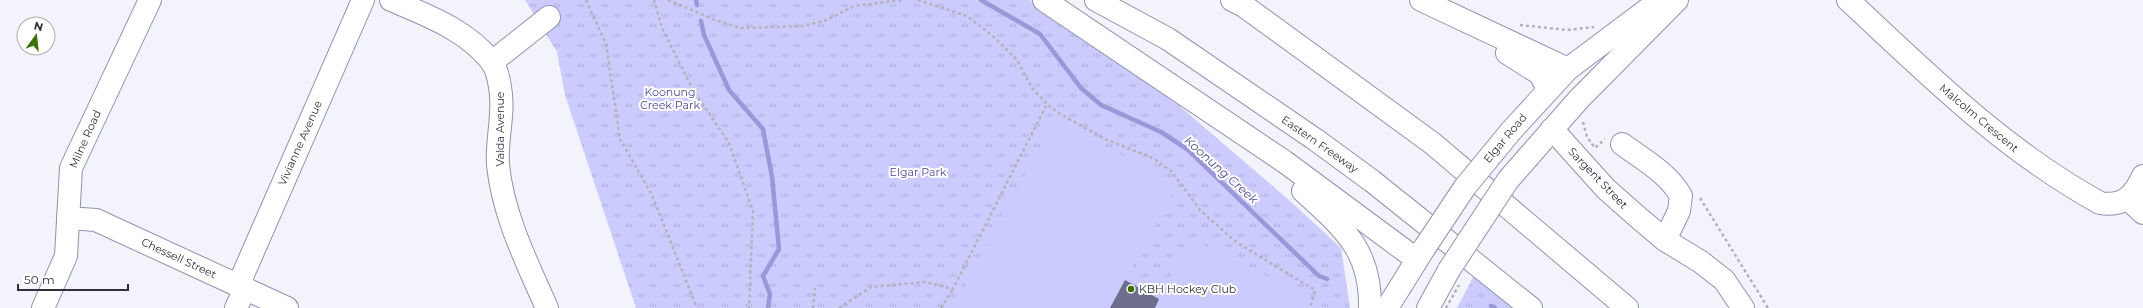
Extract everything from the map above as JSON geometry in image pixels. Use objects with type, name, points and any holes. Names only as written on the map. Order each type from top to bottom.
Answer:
[{"type":"main road","name":"Milne Road","points":[[43,308],[66,256],[71,168],[150,0]]},
{"type":"main road","name":"Vivianne Avenue","points":[[236,308],[241,287],[363,0]]},
{"type":"main road","name":"Valda Avenue","points":[[391,0],[444,23],[471,42],[492,62],[500,87],[502,117],[498,165],[505,197],[518,241],[547,308]]},
{"type":"main road","points":[[1044,0],[1253,142],[1285,162],[1408,253],[1432,256]]},
{"type":"main road","name":"Eastern Freeway","points":[[1096,0],[1168,39],[1316,140],[1372,181],[1531,308]]},
{"type":"main road","points":[[1232,0],[1244,6],[1432,143],[1627,308]]},
{"type":"main road","points":[[1422,0],[1568,69]]},
{"type":"main road","points":[[1422,0],[1531,68],[1542,77],[1548,88],[1552,129]]},
{"type":"main road","name":"Elgar Road","points":[[1387,308],[1432,256],[1465,187],[1510,131],[1548,88],[1568,69],[1660,0]]},
{"type":"main road","name":"Elgar Road","points":[[1432,256],[1473,231],[1508,180],[1552,129],[1678,0]]},
{"type":"main road","name":"Malcolm Crescent","points":[[1848,0],[1987,127],[2048,173],[2100,203],[2135,206]]},
{"type":"main road","points":[[492,62],[549,17]]},
{"type":"main road","name":"Sargent Street","points":[[1552,129],[1606,189],[1665,240],[1701,262],[1724,280],[1743,308]]},
{"type":"main road","points":[[1253,142],[1341,226],[1352,239],[1361,253],[1365,265],[1370,308]]},
{"type":"main road","points":[[1622,144],[1659,170],[1674,183],[1681,196],[1679,211],[1665,240]]},
{"type":"main road","points":[[2135,206],[2139,185],[2143,176]]},
{"type":"main road","name":"Chessell Street","points":[[68,218],[96,220],[287,308]]},
{"type":"main road","name":"Elgar Road","points":[[1428,308],[1432,256]]},
{"type":"path","points":[[586,0],[606,44],[620,139],[652,195],[696,308]]},
{"type":"path","points":[[654,0],[662,28],[692,90],[729,143],[753,211],[749,308]]},
{"type":"path","points":[[668,0],[714,20],[741,28],[804,26],[827,20],[854,6],[902,0]]},
{"type":"path","points":[[918,0],[967,16],[994,37],[1017,60],[1032,88],[1047,104],[1060,114],[1105,138],[1153,158],[1172,172],[1200,210],[1236,242],[1315,290],[1310,308]]},
{"type":"path","points":[[1518,24],[1566,30],[1596,26]]},
{"type":"path","points":[[941,308],[953,289],[1047,104]]},
{"type":"path","points":[[839,308],[871,287],[925,282],[953,289]]},
{"type":"path","points":[[813,308],[815,288]]},
{"type":"green space","points":[[525,0],[1030,0],[1141,73],[1289,200],[1341,248],[1350,308],[636,308],[565,95],[557,52]]},
{"type":"green space","points":[[1055,119],[1177,185],[1110,308],[953,308]]},
{"type":"green space","points":[[1189,238],[1311,298],[1306,308],[1155,308]]},
{"type":"green space","points":[[1479,266],[1531,308],[1457,308]]},
{"type":"building","name":"KBH Hockey Club","points":[[1125,280],[1159,299],[1155,308],[1110,308]]},
{"type":"waterway","points":[[696,0],[697,5]]},
{"type":"waterway","name":"Koonung Creek","points":[[981,0],[1040,34],[1081,88],[1101,105],[1161,132],[1187,149],[1319,276],[1327,279]]},
{"type":"waterway","points":[[701,21],[704,35],[729,90],[763,129],[772,177],[779,249],[763,276],[770,294],[768,308]]},
{"type":"waterway","name":"Koonung Creek","points":[[1491,306],[1495,308]]},
{"type":"place","name":"KBH Hockey Club","points":[[1131,289]]},
{"type":"park label","name":"Koonung Creek Park","points":[[670,98]]},
{"type":"park label","name":"Elgar Park","points":[[918,172]]}]
